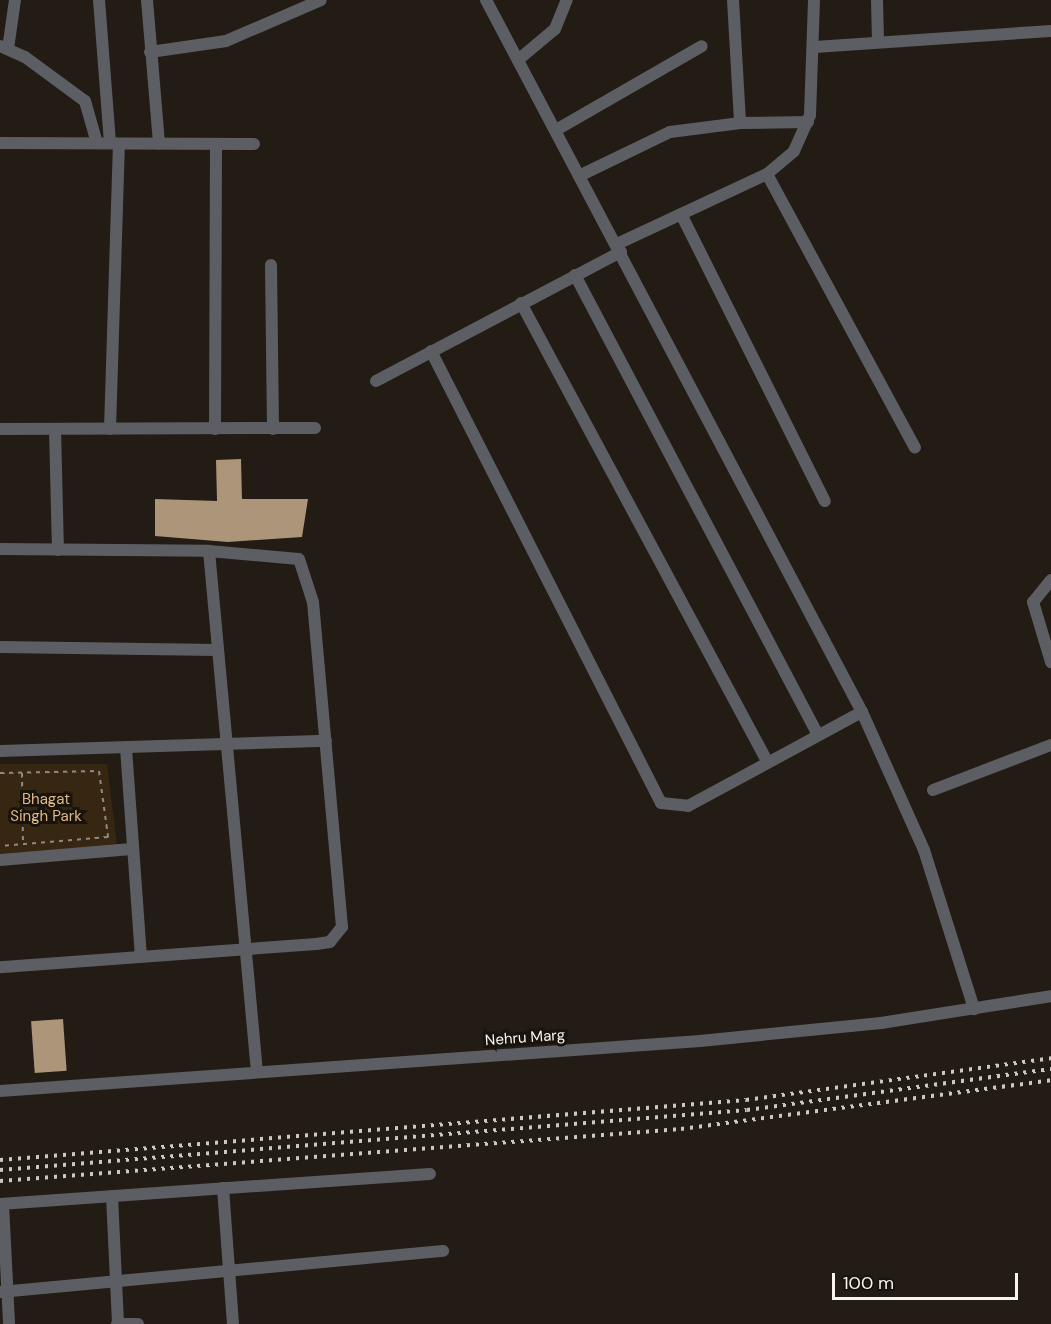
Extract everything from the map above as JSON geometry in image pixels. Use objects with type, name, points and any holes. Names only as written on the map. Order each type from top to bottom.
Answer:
[{"type":"street","points":[[15,0],[4,48],[86,101],[97,143]]},
{"type":"street","points":[[99,0],[115,144],[110,429]]},
{"type":"street","points":[[147,0],[159,144]]},
{"type":"street","points":[[150,52],[226,41],[321,0]]},
{"type":"street","points":[[486,0],[581,175],[862,712],[924,850],[974,1009]]},
{"type":"street","points":[[518,60],[555,29],[567,0]]},
{"type":"street","points":[[733,0],[740,123]]},
{"type":"street","points":[[376,381],[574,275],[681,214],[767,174],[794,151],[808,122],[815,47],[814,0]]},
{"type":"street","points":[[877,0],[878,42]]},
{"type":"street","points":[[815,47],[1051,31]]},
{"type":"street","points":[[556,130],[702,46]]},
{"type":"street","points":[[581,175],[670,132],[740,123],[808,122]]},
{"type":"street","points":[[0,143],[254,144]]},
{"type":"street","points":[[215,429],[216,144]]},
{"type":"street","points":[[767,174],[915,448]]},
{"type":"street","points":[[681,214],[825,501]]},
{"type":"street","points":[[271,265],[273,429]]},
{"type":"street","points":[[574,275],[817,733]]},
{"type":"street","points":[[521,303],[767,761]]},
{"type":"street","points":[[430,351],[656,797],[668,807],[688,806],[817,733],[862,712]]},
{"type":"street","points":[[0,429],[315,429]]},
{"type":"street","points":[[55,429],[58,550]]},
{"type":"street","points":[[0,549],[209,551],[285,555],[299,560],[306,570],[326,741],[342,927],[330,942],[245,946],[0,967]]},
{"type":"street","points":[[209,551],[257,1072]]},
{"type":"street","points":[[1051,580],[1033,602],[1051,662]]},
{"type":"street","points":[[0,647],[218,650]]},
{"type":"street","points":[[0,751],[227,748],[326,741]]},
{"type":"street","points":[[933,790],[1051,745]]},
{"type":"street","points":[[126,748],[141,955]]},
{"type":"street","points":[[0,860],[132,849]]},
{"type":"street","name":"Nehru Marg","points":[[0,1091],[668,1044],[974,1009],[1051,996]]},
{"type":"street","points":[[9,1324],[4,1291],[1,1204],[430,1174]]},
{"type":"street","points":[[223,1188],[233,1324]]},
{"type":"street","points":[[112,1196],[118,1324],[138,1324]]},
{"type":"street","points":[[4,1291],[443,1251]]},
{"type":"path","points":[[0,773],[99,771],[108,837],[0,846]]},
{"type":"path","points":[[22,773],[23,844]]},
{"type":"green space","name":"Bhagat Singh Park","points":[[0,764],[107,764],[117,845],[0,854]]},
{"type":"building","points":[[241,459],[242,499],[308,499],[302,537],[228,542],[155,536],[155,499],[217,501],[216,460]]},
{"type":"building","points":[[63,1019],[67,1071],[35,1073],[31,1021]]},
{"type":"railway","points":[[0,1160],[746,1100],[1051,1058]]},
{"type":"railway","points":[[0,1170],[747,1110],[1051,1069]]},
{"type":"railway","points":[[0,1181],[681,1129],[1051,1080]]}]
